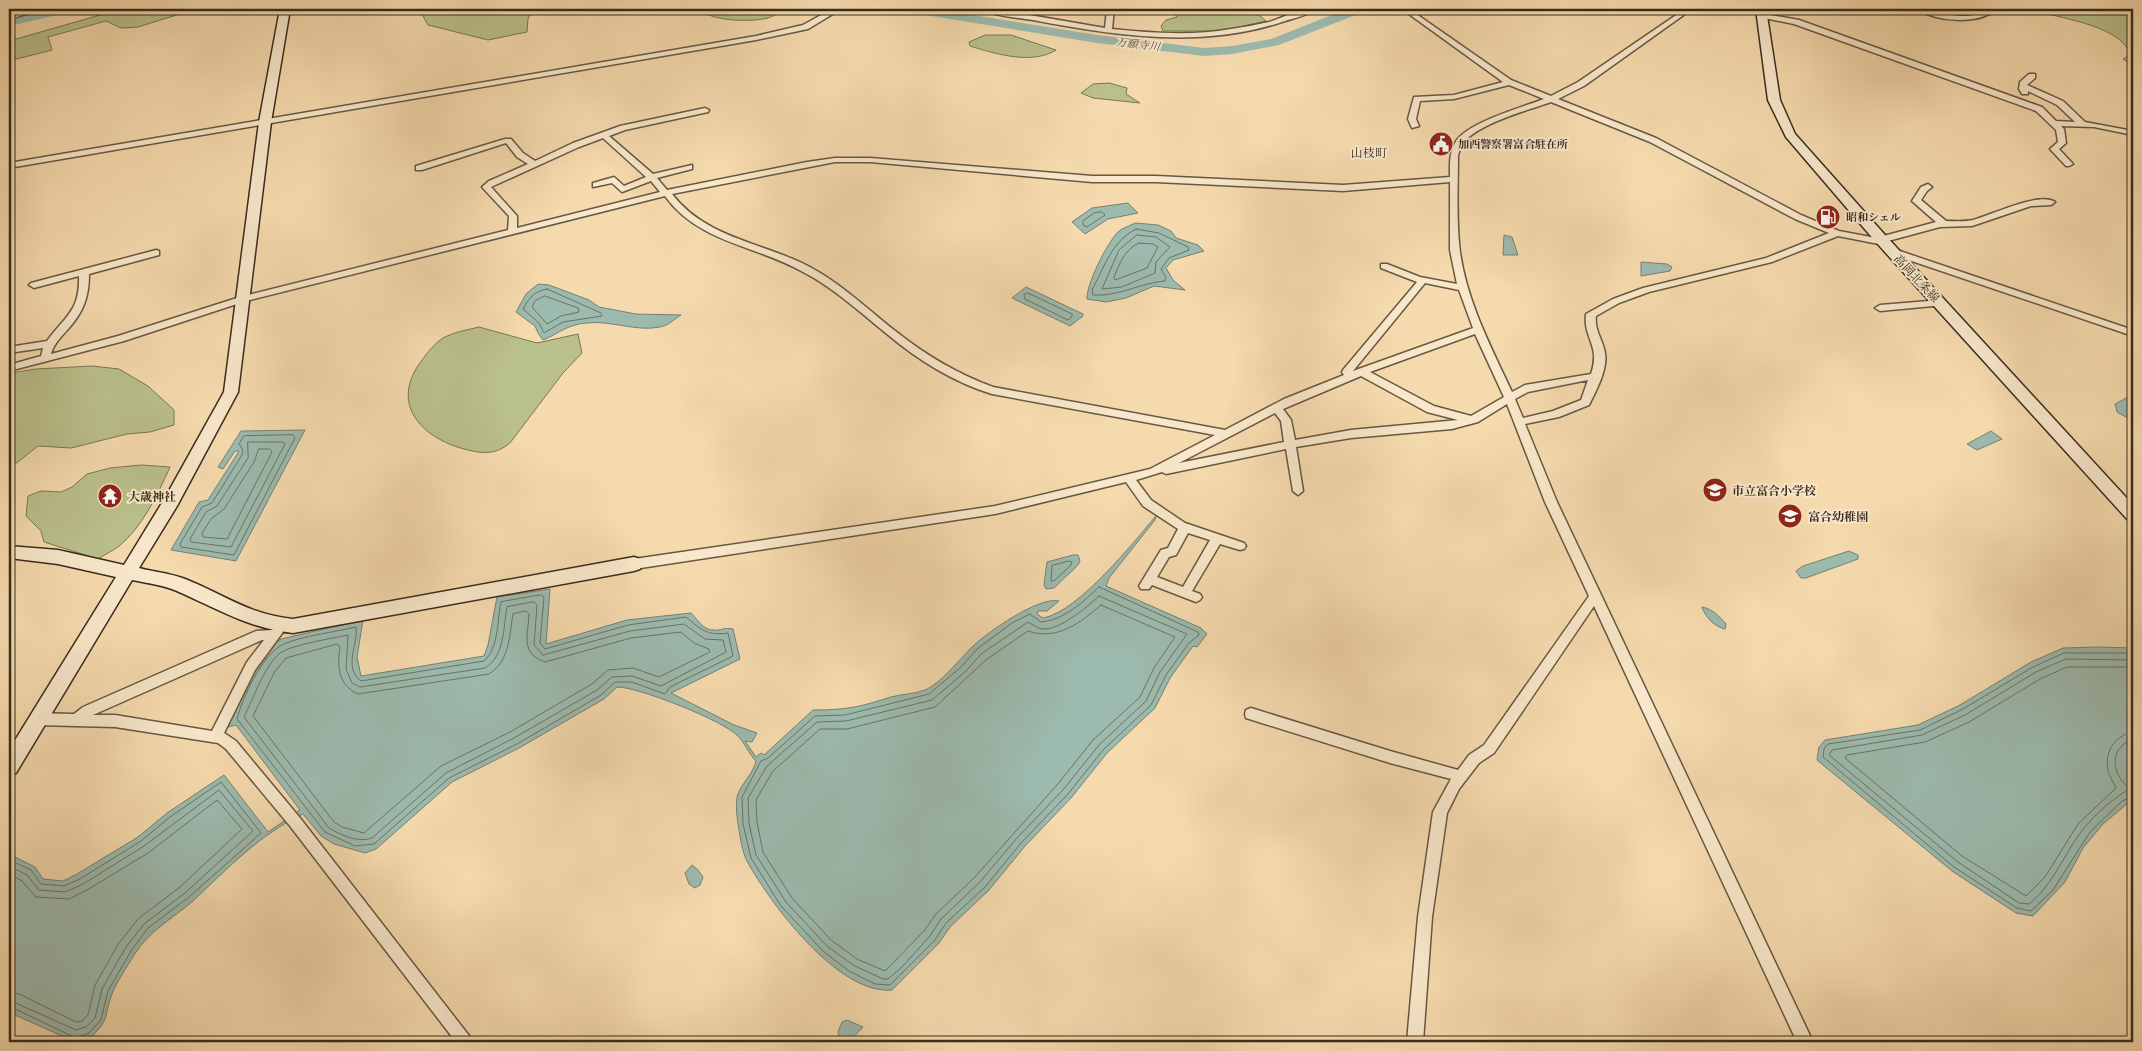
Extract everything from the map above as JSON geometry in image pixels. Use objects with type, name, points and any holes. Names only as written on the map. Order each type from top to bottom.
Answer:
[{"type":"street","points":[[9,17],[40,9]]},
{"type":"street","points":[[9,767],[36,719],[128,574],[171,502],[231,392],[240,336],[265,122],[285,9]]},
{"type":"street","points":[[9,166],[756,38],[805,27],[837,9]]},
{"type":"street","points":[[985,9],[1108,31],[1166,36],[1213,35],[1246,29],[1313,9]]},
{"type":"street","points":[[1108,31],[1111,9]]},
{"type":"street","points":[[1405,9],[1511,82],[1653,140],[1798,217],[1837,233],[1885,244],[2133,333]]},
{"type":"street","points":[[1689,9],[1581,84],[1549,99],[1491,121],[1466,135],[1454,155],[1455,250],[1462,288],[1478,330],[1509,397],[1551,502],[1805,1042]]},
{"type":"street","points":[[1921,9],[1951,18],[1966,18],[1980,16],[1993,9]]},
{"type":"street","points":[[1762,12],[1796,22],[2039,109]]},
{"type":"street","name":"高岡北条線","points":[[1762,12],[1774,100],[1790,135],[1885,244],[2133,515]]},
{"type":"street","points":[[2032,76],[2024,82],[2023,89],[2039,109],[2055,123],[2062,136],[2062,143],[2054,149],[2069,164]]},
{"type":"street","points":[[1415,126],[1412,119],[1417,99],[1454,97],[1511,82]]},
{"type":"street","points":[[2024,86],[2060,103],[2082,124]]},
{"type":"street","points":[[512,230],[513,216],[486,187],[534,164],[640,122],[705,110]]},
{"type":"street","points":[[2055,123],[2082,124],[2131,131]]},
{"type":"street","points":[[604,135],[652,177],[680,211],[705,227],[811,271],[917,352],[967,382],[992,390],[1227,434]]},
{"type":"street","points":[[419,168],[505,141],[508,141],[520,155],[534,164]]},
{"type":"street","points":[[9,368],[121,339],[243,299],[512,230],[666,193],[807,164],[852,159],[1092,179],[1156,179],[1343,188],[1454,179]]},
{"type":"street","points":[[596,185],[614,180],[622,189],[652,177],[689,167]]},
{"type":"street","points":[[1928,187],[1919,194],[1916,201],[1944,224]]},
{"type":"street","points":[[1885,244],[1891,238],[1944,224],[1972,223],[2030,202],[2051,202]]},
{"type":"street","points":[[1519,422],[1555,414],[1586,402],[1601,354],[1589,322],[1591,314],[1600,308],[1646,290],[1769,260],[1837,233]]},
{"type":"street","points":[[34,285],[156,253]]},
{"type":"street","points":[[1384,266],[1423,280],[1462,288]]},
{"type":"street","points":[[45,359],[49,344],[71,320],[81,304],[84,290],[84,272]]},
{"type":"street","points":[[1423,280],[1347,372],[1357,374],[1431,409],[1441,412],[1455,412],[1468,421]]},
{"type":"street","points":[[1880,308],[1941,304]]},
{"type":"street","points":[[79,718],[88,710],[260,635],[293,626],[634,564],[995,510],[1129,478],[1162,468],[1277,408],[1357,374],[1478,330]]},
{"type":"street","points":[[9,350],[49,344]]},
{"type":"street","points":[[1162,468],[1167,470],[1351,434],[1378,433],[1468,421],[1509,397],[1542,384],[1588,377],[1595,378]]},
{"type":"street","points":[[1277,408],[1286,420],[1298,491]]},
{"type":"street","points":[[1129,478],[1147,503],[1185,527],[1240,546]]},
{"type":"street","points":[[1185,527],[1172,552],[1165,553],[1148,583],[1190,595],[1217,538]]},
{"type":"street","points":[[9,552],[58,557],[179,584],[238,613],[271,624],[278,630]]},
{"type":"street","points":[[1416,1042],[1425,917],[1440,812],[1460,777],[1474,759],[1489,749],[1592,600],[1597,597]]},
{"type":"street","points":[[216,738],[251,666],[278,630]]},
{"type":"street","points":[[1251,714],[1390,757],[1452,773],[1460,777]]},
{"type":"street","points":[[36,719],[79,718],[115,721],[216,738],[231,745],[258,776],[465,1042]]},
{"type":"green space","points":[[121,9],[196,9],[138,27],[121,28],[106,21],[48,37],[52,50],[9,61],[9,41]]},
{"type":"green space","points":[[419,9],[532,9],[528,19],[527,32],[488,40],[428,25]]},
{"type":"green space","points":[[701,9],[786,9],[768,18],[732,20],[713,16]]},
{"type":"green space","points":[[1181,9],[1255,9],[1255,12],[1266,21],[1222,31],[1163,31],[1161,26],[1166,20],[1177,17],[1173,12]]},
{"type":"green space","points":[[2036,9],[2133,9],[2133,66],[2123,59],[2130,55],[2125,45],[2116,37],[2078,21],[2040,12]]},
{"type":"green space","points":[[985,35],[1011,35],[1056,50],[1036,57],[1014,57],[970,46],[969,42]]},
{"type":"green space","points":[[1109,83],[1127,88],[1126,94],[1140,103],[1093,98],[1081,93],[1093,84]]},
{"type":"green space","points":[[479,327],[537,343],[578,334],[582,353],[563,373],[510,443],[499,450],[488,452],[464,449],[434,436],[414,416],[409,404],[408,390],[413,376],[431,348],[447,336]]},
{"type":"green space","points":[[92,366],[119,369],[148,386],[174,410],[174,425],[150,432],[127,434],[71,448],[38,446],[9,469],[9,375],[11,373],[36,369]]},
{"type":"green space","points":[[141,465],[170,467],[155,499],[135,530],[118,547],[98,559],[44,542],[41,531],[26,516],[28,496],[41,491],[61,492],[72,487],[87,474],[110,468]]},
{"type":"water","points":[[1128,203],[1138,213],[1108,219],[1085,234],[1072,222],[1092,208]]},
{"type":"water","points":[[1135,223],[1158,225],[1171,231],[1176,238],[1198,245],[1204,251],[1173,260],[1166,268],[1173,280],[1185,290],[1154,286],[1126,298],[1106,302],[1087,299],[1093,275],[1113,237]]},
{"type":"water","points":[[1504,235],[1512,237],[1518,255],[1503,255]]},
{"type":"water","points":[[1641,262],[1667,264],[1672,267],[1670,271],[1641,276]]},
{"type":"water","points":[[538,284],[549,285],[589,300],[599,307],[636,314],[681,315],[665,325],[651,328],[605,323],[579,324],[568,327],[543,340],[535,326],[516,312],[526,294]]},
{"type":"water","points":[[1026,287],[1083,314],[1083,316],[1070,326],[1012,298]]},
{"type":"water","points":[[2130,396],[2133,397],[2133,421],[2117,412],[2115,404]]},
{"type":"water","points":[[305,430],[236,561],[171,550],[199,502],[208,500],[239,451],[235,451],[223,469],[218,467],[241,431]]},
{"type":"water","points":[[1991,431],[2002,439],[1977,450],[1967,444]]},
{"type":"water","points":[[1156,516],[1155,520],[1109,578],[1106,586],[1201,628],[1207,634],[1197,647],[1193,646],[1170,678],[1155,708],[1107,753],[1071,798],[1025,846],[989,890],[950,927],[939,943],[892,990],[871,988],[850,978],[828,962],[789,922],[772,900],[747,861],[741,843],[736,805],[740,790],[756,761],[738,736],[716,722],[680,706],[628,688],[617,687],[604,699],[519,748],[452,782],[376,849],[365,853],[334,844],[321,836],[303,814],[287,822],[258,842],[193,901],[147,939],[119,979],[112,994],[106,1017],[91,1037],[71,1040],[15,1015],[9,1010],[9,854],[35,867],[43,879],[63,881],[138,837],[167,813],[224,775],[268,832],[300,810],[236,725],[228,727],[242,692],[256,667],[272,646],[281,639],[363,620],[357,657],[361,676],[484,656],[488,645],[497,597],[550,589],[546,644],[627,620],[691,613],[709,630],[733,629],[740,659],[671,693],[734,725],[757,733],[752,742],[745,741],[756,757],[761,753],[764,755],[813,710],[853,707],[925,690],[944,677],[980,640],[1014,616],[1050,601],[1059,601],[1047,611],[1038,611],[1037,614],[1043,618],[1057,613],[1072,603],[1104,575]]},
{"type":"water","points":[[1849,551],[1858,555],[1858,559],[1806,578],[1801,578],[1796,571],[1803,566]]},
{"type":"water","points":[[1078,555],[1080,561],[1078,565],[1054,588],[1046,589],[1044,585],[1047,562]]},
{"type":"water","points":[[1702,607],[1713,611],[1726,624],[1725,629],[1711,621]]},
{"type":"water","points":[[2063,648],[2133,648],[2133,750],[2128,753],[2127,769],[2133,777],[2133,799],[2103,824],[2083,848],[2065,882],[2033,916],[2016,913],[1952,871],[1817,760],[1819,747],[1825,740],[1918,725],[1960,705],[2031,662]]},
{"type":"water","points":[[692,865],[703,877],[700,885],[695,888],[689,884],[685,873]]},
{"type":"water","points":[[847,1020],[863,1027],[849,1042],[841,1042],[838,1032],[842,1022]]},
{"type":"waterway","name":"万願寺川","points":[[9,22],[65,9]]},
{"type":"waterway","name":"万願寺川","points":[[913,9],[1097,39],[1204,52],[1232,50],[1274,42],[1358,9]]},
{"type":"place","name":"加西警察署富合駐在所","points":[[1441,144]]},
{"type":"place","name":"昭和シェル","points":[[1828,217]]},
{"type":"place","name":"市立富合小学校","points":[[1715,490]]},
{"type":"place","name":"大歳神社","points":[[110,496]]},
{"type":"place","name":"富合幼稚園","points":[[1790,516]]},
{"type":"district","name":"山枝町","points":[[1369,152]]}]
